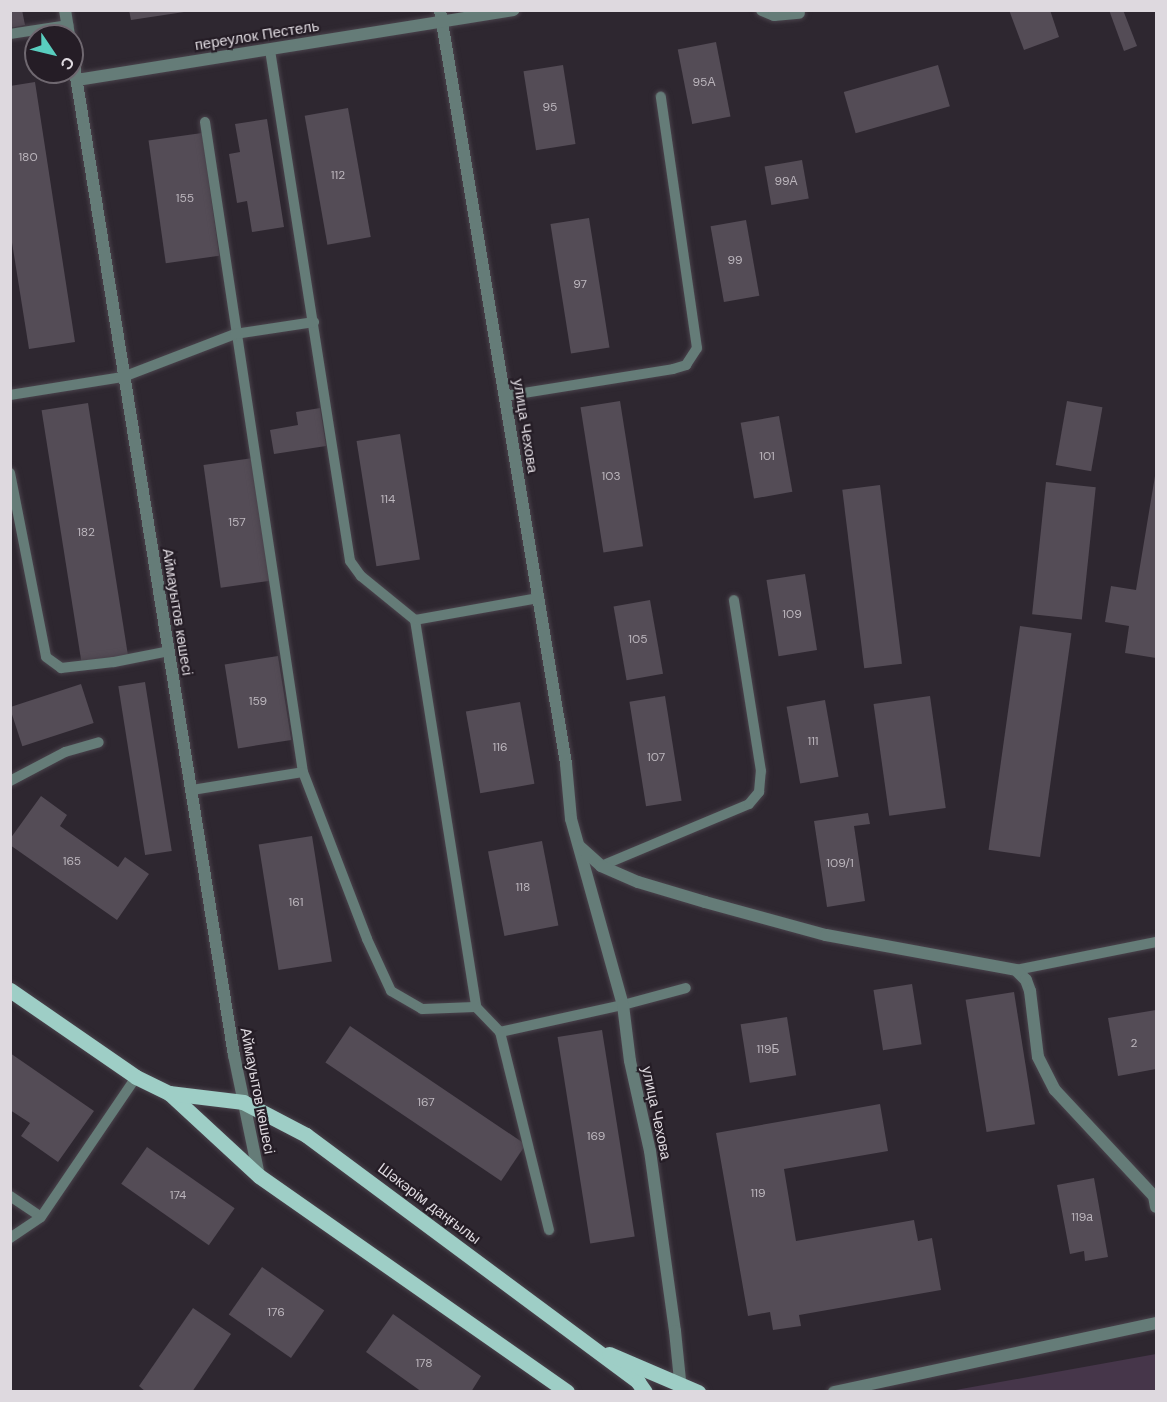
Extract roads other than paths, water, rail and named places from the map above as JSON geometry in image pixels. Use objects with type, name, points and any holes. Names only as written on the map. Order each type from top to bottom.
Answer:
[{"type":"main road","name":"Шәкәрім даңғылы","points":[[10,990],[136,1077],[169,1093],[259,1176],[567,1392]]},
{"type":"main road","name":"Шәкәрім даңғылы","points":[[169,1093],[243,1102],[306,1135],[638,1382],[645,1392]]},
{"type":"main road","points":[[587,1344],[680,1387],[698,1392]]},
{"type":"street","name":"переулок Пестель","points":[[84,79],[270,50],[441,16],[513,10]]},
{"type":"street","points":[[762,10],[774,15],[799,13]]},
{"type":"street","name":"улица Чехова","points":[[441,16],[566,764],[571,819],[623,1005],[630,1061],[650,1151],[675,1331],[680,1387]]},
{"type":"street","name":"Аймауытов көшесі","points":[[78,84],[123,377],[243,1102],[259,1176]]},
{"type":"street","points":[[579,846],[601,866],[638,882],[826,935],[1016,970],[1026,980],[1030,991],[1038,1057],[1055,1090],[1156,1199]]},
{"type":"street","points":[[834,1392],[1156,1323]]},
{"type":"lane","points":[[270,50],[350,561],[361,576],[415,620],[476,1007],[500,1032],[549,1230]]},
{"type":"lane","points":[[505,396],[673,369],[686,365],[697,348],[661,98]]},
{"type":"lane","points":[[205,122],[235,334],[303,772],[367,939],[391,991],[422,1009],[476,1007]]},
{"type":"lane","points":[[10,395],[123,377],[235,334],[314,322]]},
{"type":"lane","points":[[10,473],[46,657],[61,668],[114,662],[169,651]]},
{"type":"lane","points":[[415,620],[538,598]]},
{"type":"lane","points":[[601,866],[748,804],[759,792],[761,771],[734,600]]},
{"type":"lane","points":[[10,781],[65,752],[99,742]]},
{"type":"lane","points":[[192,790],[303,772]]},
{"type":"lane","points":[[1016,970],[1156,942]]},
{"type":"lane","points":[[500,1032],[623,1005],[686,988]]},
{"type":"lane","points":[[10,1238],[41,1217],[136,1077]]},
{"type":"lane","points":[[10,1196],[41,1217]]}]
